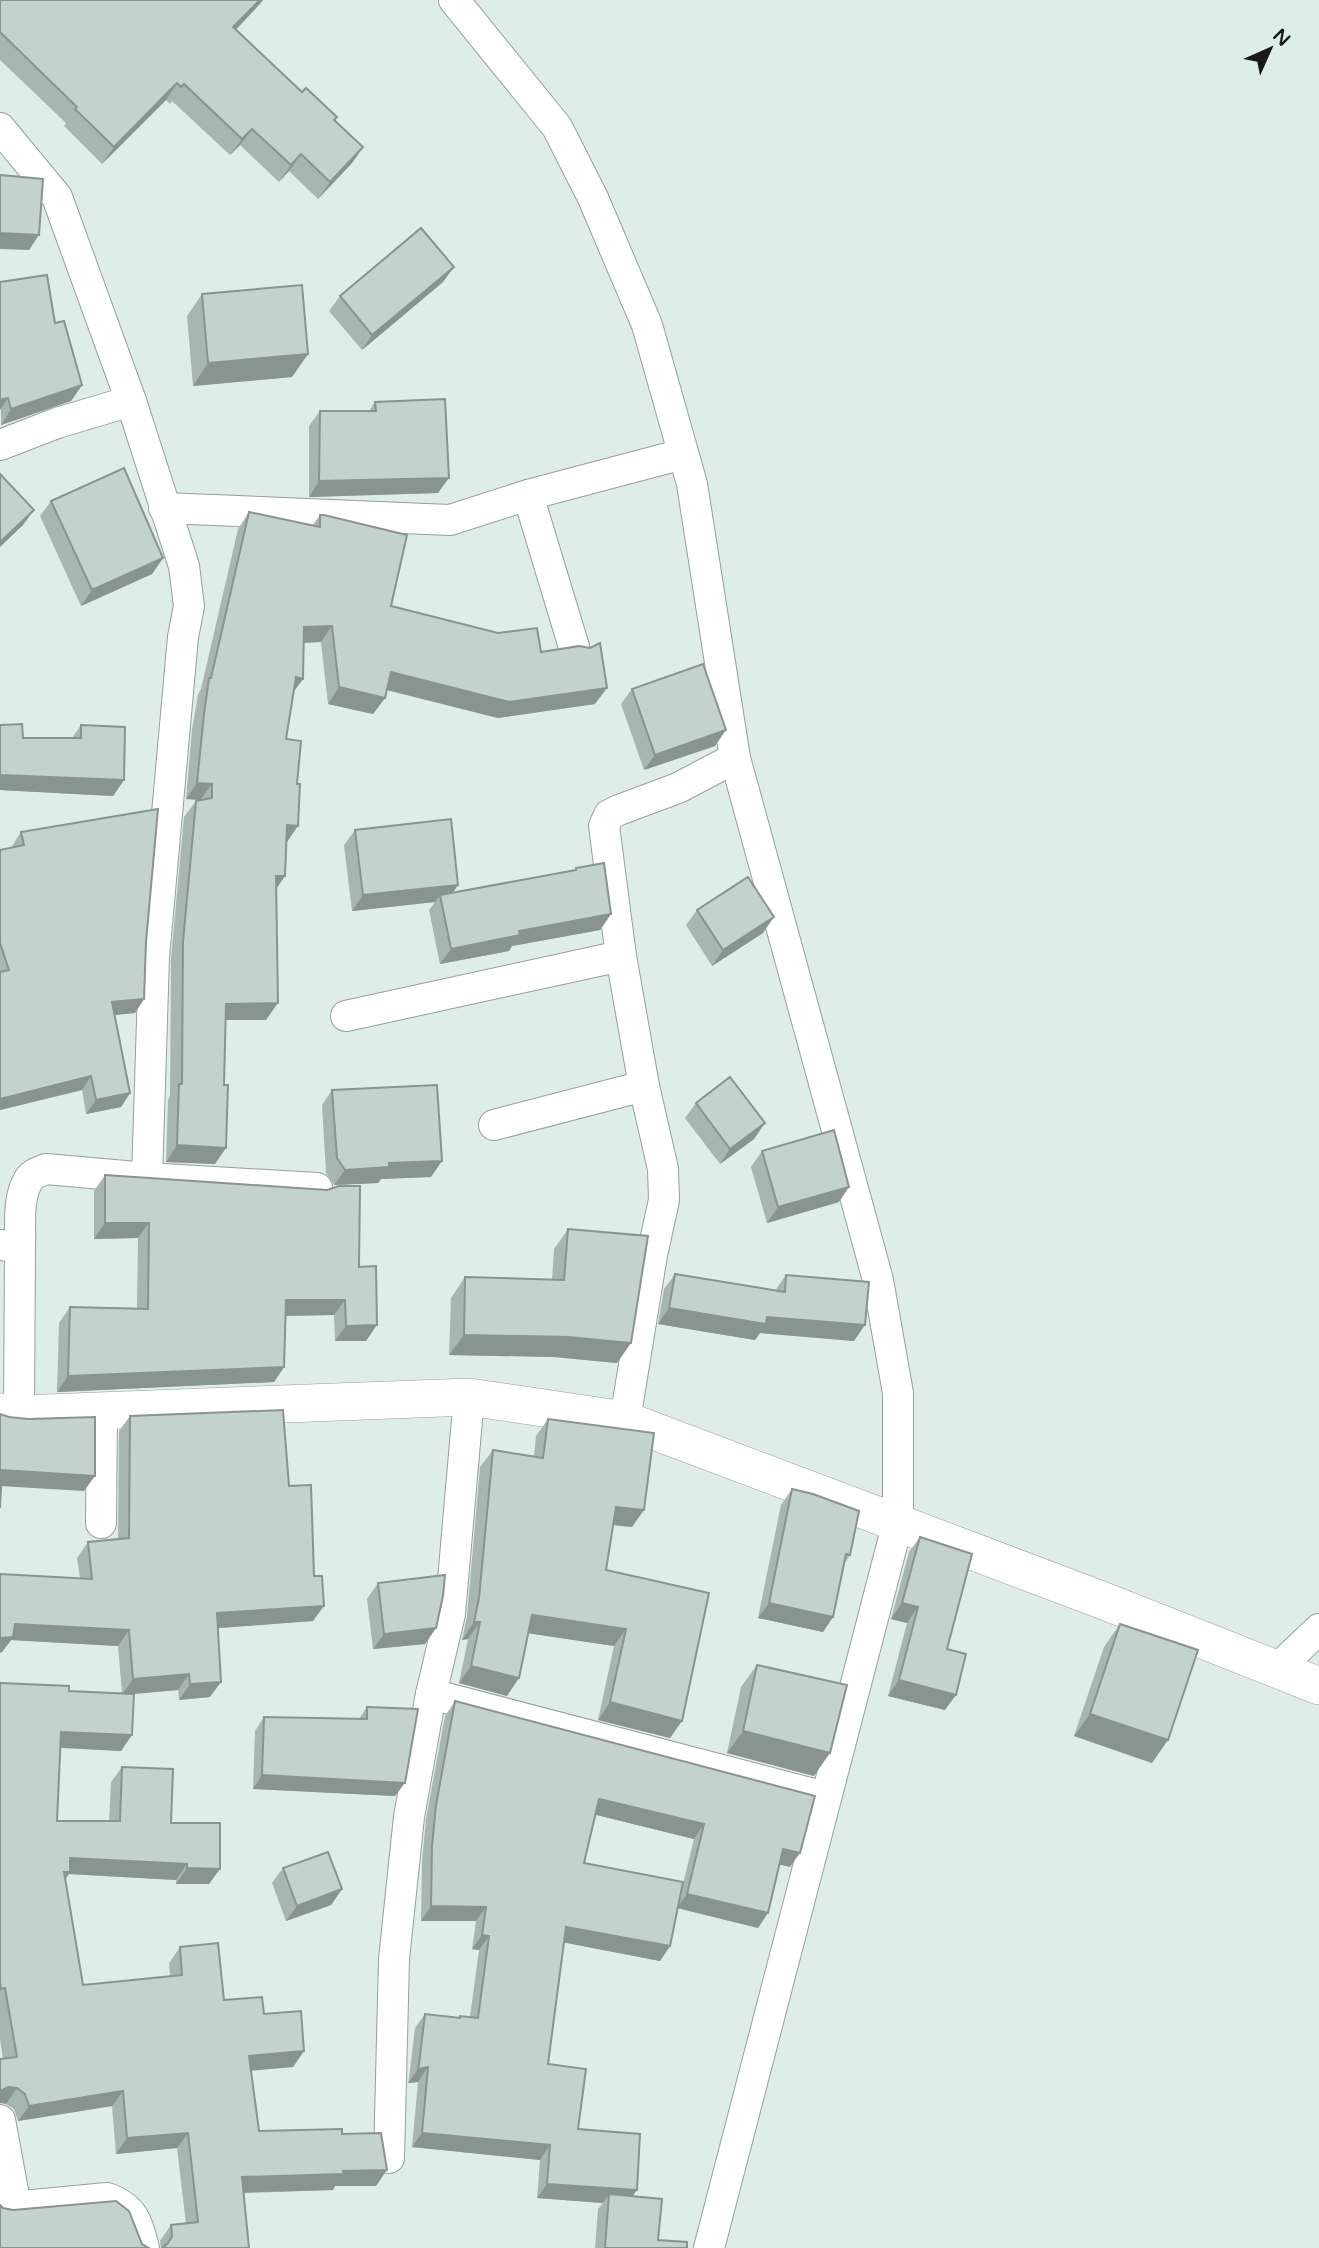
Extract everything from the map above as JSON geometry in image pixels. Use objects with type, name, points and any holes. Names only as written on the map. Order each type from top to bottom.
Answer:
[{"type":"street","points":[[454,0],[557,127],[593,198],[647,325],[692,484],[735,758],[878,1280],[898,1393],[898,1522],[709,2248]]},
{"type":"street","points":[[0,128],[57,197],[131,401],[184,566],[189,606],[183,637],[154,957],[147,1178]]},
{"type":"street","points":[[0,444],[57,423],[131,401]]},
{"type":"street","points":[[164,508],[450,520],[528,495],[683,454]]},
{"type":"street","points":[[528,495],[574,647]]},
{"type":"street","points":[[625,1420],[652,1255],[664,1200],[663,1169],[644,1086],[621,956],[604,826],[609,815],[678,788],[735,758]]},
{"type":"street","points":[[346,1016],[621,956]]},
{"type":"street","points":[[494,1125],[644,1086]]},
{"type":"street","points":[[317,1188],[46,1169],[34,1174],[28,1180],[10,1246],[10,1413],[102,1412],[469,1397],[625,1420],[1099,1599],[1275,1671],[1319,1686]]},
{"type":"street","points":[[389,2158],[394,1959],[409,1817],[431,1694],[450,1614],[469,1397]]},
{"type":"street","points":[[101,1522],[102,1412]]},
{"type":"street","points":[[1275,1671],[1319,1629]]},
{"type":"street","points":[[431,1694],[825,1797]]},
{"type":"street","points":[[0,2120],[8,2207],[107,2198],[122,2203],[131,2213],[140,2230],[144,2248]]},
{"type":"building","points":[[0,0],[260,0],[233,27],[302,92],[306,88],[337,117],[334,120],[363,147],[330,182],[301,154],[291,165],[252,129],[242,139],[184,84],[181,87],[177,83],[114,147],[0,32]]},
{"type":"building","points":[[0,175],[43,179],[39,235],[0,233]]},
{"type":"building","points":[[421,228],[454,267],[372,335],[340,296]]},
{"type":"building","points":[[47,275],[55,323],[64,321],[82,385],[11,409],[8,398],[0,400],[0,282]]},
{"type":"building","points":[[302,285],[308,354],[208,363],[202,294]]},
{"type":"building","points":[[445,399],[449,478],[319,481],[320,411],[376,411],[375,402]]},
{"type":"building","points":[[124,468],[163,558],[92,590],[51,501]]},
{"type":"building","points":[[0,474],[34,510],[0,542]]},
{"type":"building","points":[[249,512],[320,527],[320,515],[324,515],[407,535],[391,606],[498,633],[537,628],[541,652],[579,646],[590,648],[600,643],[607,688],[509,702],[391,672],[385,698],[339,687],[332,626],[304,627],[303,679],[296,677],[286,739],[301,741],[297,784],[300,784],[298,826],[287,825],[285,876],[276,876],[278,1003],[226,1004],[226,1148],[177,1145],[179,1084],[182,1084],[183,942],[196,801],[212,798],[212,784],[197,783],[204,714],[209,678]]},
{"type":"building","points":[[703,664],[726,730],[655,755],[632,689]]},
{"type":"building","points":[[22,724],[23,738],[81,738],[81,725],[125,727],[124,780],[0,775],[0,725]]},
{"type":"building","points":[[158,809],[146,942],[144,999],[112,1002],[130,1093],[96,1100],[91,1076],[0,1099],[0,972],[9,970],[0,943],[0,850],[24,845],[21,832]]},
{"type":"building","points":[[451,819],[458,885],[363,895],[355,830]]},
{"type":"building","points":[[604,863],[611,914],[519,931],[520,935],[451,949],[440,895]]},
{"type":"building","points":[[748,877],[774,917],[723,950],[697,910]]},
{"type":"building","points":[[730,1077],[765,1123],[730,1149],[696,1103]]},
{"type":"building","points":[[437,1085],[442,1161],[389,1163],[389,1167],[345,1170],[337,1158],[332,1090]]},
{"type":"building","points":[[834,1130],[849,1187],[778,1207],[762,1151]]},
{"type":"building","points":[[105,1175],[327,1190],[339,1186],[360,1186],[359,1267],[376,1266],[377,1325],[346,1326],[345,1300],[286,1300],[284,1367],[68,1376],[70,1307],[148,1309],[149,1223],[105,1223]]},
{"type":"building","points":[[568,1229],[648,1236],[631,1343],[568,1337],[464,1335],[465,1277],[564,1280]]},
{"type":"building","points":[[675,1274],[785,1292],[786,1275],[869,1282],[865,1325],[767,1317],[766,1324],[669,1308]]},
{"type":"building","points":[[283,1410],[289,1486],[311,1485],[314,1576],[322,1576],[324,1606],[217,1613],[221,1682],[190,1684],[189,1674],[133,1679],[129,1630],[15,1624],[13,1637],[0,1638],[0,1574],[92,1579],[88,1542],[129,1538],[130,1416]]},
{"type":"building","points":[[0,1414],[28,1419],[95,1417],[95,1476],[2,1470],[0,1508]]},
{"type":"building","points":[[548,1419],[654,1433],[644,1510],[616,1507],[606,1570],[709,1593],[682,1721],[610,1702],[626,1629],[532,1615],[519,1678],[471,1666],[480,1622],[474,1622],[479,1598],[493,1450],[543,1458]]},
{"type":"building","points":[[792,1489],[859,1511],[850,1555],[846,1554],[833,1617],[769,1603]]},
{"type":"building","points":[[920,1537],[972,1554],[947,1649],[966,1654],[956,1695],[899,1680],[918,1607],[902,1603]]},
{"type":"building","points":[[445,1575],[436,1628],[384,1634],[378,1583]]},
{"type":"building","points":[[1120,1624],[1198,1650],[1168,1740],[1090,1714]]},
{"type":"building","points":[[757,1665],[847,1685],[830,1753],[743,1731]]},
{"type":"building","points":[[0,1683],[69,1686],[69,1691],[134,1694],[132,1735],[61,1732],[57,1821],[120,1821],[122,1767],[173,1769],[171,1823],[220,1823],[220,1869],[187,1868],[187,1864],[70,1858],[70,1872],[64,1872],[83,1985],[182,1975],[180,1947],[218,1943],[224,2000],[262,1997],[264,2014],[301,2011],[304,2051],[249,2056],[259,2131],[342,2129],[342,2134],[381,2133],[387,2170],[242,2177],[249,2248],[162,2248],[172,2237],[171,2225],[198,2222],[188,2133],[127,2138],[123,2091],[29,2106],[25,2094],[17,2088],[8,2087],[0,2091],[0,2059],[17,2057],[5,1988],[1,1989],[0,1983]]},
{"type":"building","points":[[455,1701],[815,1796],[800,1853],[783,1849],[768,1913],[687,1894],[704,1824],[599,1799],[584,1863],[683,1882],[670,1946],[566,1927],[548,2064],[586,2069],[578,2129],[640,2134],[637,2190],[547,2184],[550,2145],[422,2133],[428,2067],[418,2069],[425,2014],[478,2018],[489,1936],[482,1935],[486,1907],[431,1906],[436,1805]]},
{"type":"building","points":[[367,1707],[418,1709],[405,1783],[262,1775],[264,1717],[367,1719]]},
{"type":"building","points":[[328,1852],[342,1889],[297,1906],[283,1868]]},
{"type":"building","points":[[609,2194],[662,2199],[658,2240],[687,2242],[687,2248],[605,2248]]},
{"type":"building","points":[[116,2201],[129,2211],[142,2244],[149,2248],[0,2248],[0,2205],[13,2210]]}]
